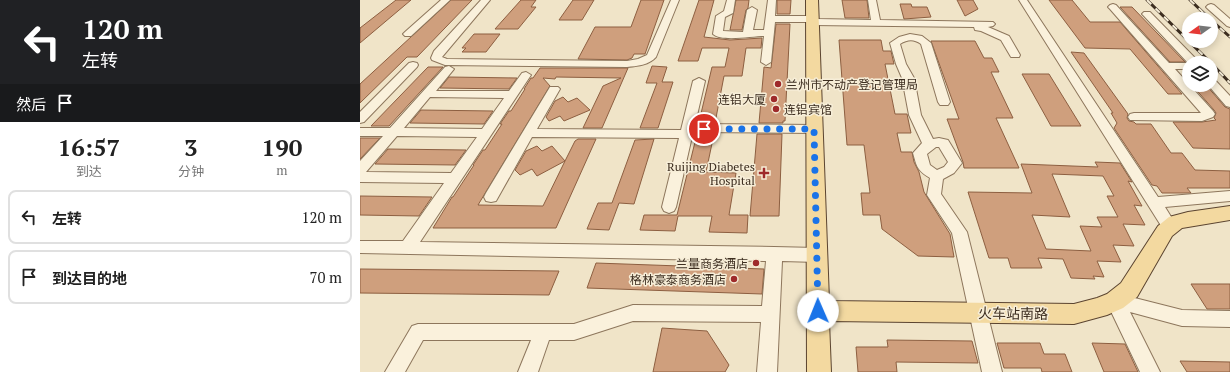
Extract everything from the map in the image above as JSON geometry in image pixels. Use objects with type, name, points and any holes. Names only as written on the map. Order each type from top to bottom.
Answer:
[{"type":"main road","points":[[812,0],[819,372]]},
{"type":"main road","name":"火车站南路","points":[[818,311],[1074,314],[1099,308],[1115,301],[1129,290],[1165,232],[1176,222],[1230,213]]},
{"type":"street","points":[[408,34],[446,0]]},
{"type":"street","points":[[486,0],[438,53],[436,58],[445,62],[627,64],[641,62],[651,57],[675,0]]},
{"type":"street","points":[[731,0],[728,13],[721,16],[718,34],[746,35],[748,33],[769,33]]},
{"type":"street","points":[[766,62],[772,0]]},
{"type":"street","points":[[872,0],[876,23]]},
{"type":"street","points":[[1023,0],[1170,228]]},
{"type":"street","points":[[1211,6],[1230,24]]},
{"type":"street","points":[[1113,7],[1209,114],[1202,117],[1134,117]]},
{"type":"street","points":[[748,33],[752,10]]},
{"type":"street","points":[[1147,14],[1187,56]]},
{"type":"street","points":[[770,19],[876,23],[990,24]]},
{"type":"street","points":[[916,38],[919,33],[932,28],[982,28],[1005,38],[1015,55]]},
{"type":"street","points":[[929,144],[915,115],[908,78],[901,64],[894,43],[901,38],[907,37],[923,40],[926,43],[944,102]]},
{"type":"street","points":[[360,119],[413,65]]},
{"type":"street","points":[[1166,66],[1182,66]]},
{"type":"street","points":[[360,170],[449,70]]},
{"type":"street","points":[[407,248],[526,75]]},
{"type":"street","points":[[669,207],[699,81]]},
{"type":"street","points":[[491,198],[554,89]]},
{"type":"street","points":[[1218,90],[1230,103]]},
{"type":"street","points":[[427,94],[512,95]]},
{"type":"street","points":[[528,133],[814,129]]},
{"type":"street","points":[[360,132],[486,133]]},
{"type":"street","points":[[937,142],[943,143],[955,163],[949,170],[937,176],[924,168],[920,153],[929,144],[937,142]]},
{"type":"street","points":[[937,176],[934,195],[959,232],[992,372]]},
{"type":"street","points":[[360,177],[455,178]]},
{"type":"street","points":[[1153,203],[1230,196]]},
{"type":"street","points":[[360,247],[817,254]]},
{"type":"street","points":[[767,372],[774,254]]},
{"type":"street","points":[[1115,301],[1182,318],[1230,319]]},
{"type":"street","points":[[1115,301],[1150,372]]},
{"type":"street","points":[[395,372],[418,332],[574,332],[633,313],[770,314]]},
{"type":"street","points":[[528,372],[543,332]]},
{"type":"building","points":[[396,0],[411,0],[360,43],[360,28]]},
{"type":"building","points":[[451,0],[472,0],[417,57],[407,57],[360,103],[360,84]]},
{"type":"building","points":[[521,0],[536,0],[531,7],[536,7],[518,29],[495,29]]},
{"type":"building","points":[[573,0],[594,0],[582,20],[559,20]]},
{"type":"building","points":[[641,0],[664,0],[645,54],[634,54],[632,58],[627,60],[578,59],[595,27],[631,27]]},
{"type":"building","points":[[699,0],[714,0],[704,37],[730,40],[762,38],[761,48],[746,48],[742,76],[724,76],[715,123],[699,122],[712,67],[725,67],[729,48],[702,48],[698,61],[678,61]]},
{"type":"building","points":[[736,0],[749,0],[748,8],[746,10],[742,30],[730,30]]},
{"type":"building","points":[[777,0],[791,0],[790,14],[777,14]]},
{"type":"building","points":[[842,0],[867,0],[869,18],[845,18]]},
{"type":"building","points":[[957,0],[973,0],[978,9],[965,16]]},
{"type":"building","points":[[1049,0],[1072,0],[1090,22],[1120,22],[1182,94],[1168,94],[1130,49],[1085,48]]},
{"type":"building","points":[[900,4],[911,4],[912,7],[927,7],[931,17],[904,19]]},
{"type":"building","points":[[1120,7],[1132,7],[1182,59],[1182,62],[1170,62]]},
{"type":"building","name":"连铝大厦","points":[[776,24],[790,24],[785,121],[783,121],[783,123],[759,123],[764,67],[771,68]]},
{"type":"building","points":[[474,34],[500,34],[486,52],[462,52],[466,48],[462,48]]},
{"type":"building","points":[[839,40],[881,40],[883,51],[891,51],[894,64],[885,64],[895,114],[907,114],[911,133],[897,133],[901,152],[912,152],[924,192],[950,234],[954,257],[918,256],[882,229],[880,215],[863,215],[861,193],[870,193],[864,145],[847,145]]},
{"type":"building","points":[[931,41],[975,41],[984,58],[992,58],[999,72],[991,72],[1013,118],[996,118],[1019,168],[964,168],[947,119],[959,119]]},
{"type":"building","points":[[1071,52],[1084,53],[1128,114],[1127,118],[1129,121],[1136,124],[1151,124],[1171,153],[1182,153],[1195,170],[1230,171],[1230,188],[1187,188],[1191,193],[1162,193],[1157,186],[1152,185],[1114,128],[1117,123],[1111,113],[1113,113]]},
{"type":"building","points":[[652,66],[667,67],[662,82],[673,82],[658,128],[640,128],[657,83],[646,83]]},
{"type":"building","points":[[428,67],[443,67],[389,126],[371,126]]},
{"type":"building","points":[[540,68],[628,68],[602,128],[583,128],[603,86],[621,78],[543,78],[550,86],[478,205],[543,206],[575,141],[578,139],[596,139],[556,228],[433,228],[473,165],[502,124],[500,124],[509,111],[511,111],[531,78],[533,78]]},
{"type":"building","points":[[1022,74],[1049,74],[1081,126],[1051,126]]},
{"type":"building","points":[[449,77],[517,78],[509,89],[440,88]]},
{"type":"building","points":[[1198,92],[1212,92],[1225,107],[1230,109],[1230,149],[1193,148],[1173,122],[1202,122],[1216,120],[1214,118],[1216,113]]},
{"type":"building","points":[[563,97],[568,102],[577,98],[590,110],[564,121],[560,116],[549,121],[546,117],[555,101]]},
{"type":"building","points":[[421,110],[493,111],[484,124],[410,123]]},
{"type":"building","points":[[697,134],[714,134],[706,172],[736,173],[729,215],[748,215],[747,233],[709,232],[712,216],[678,216],[675,231],[640,230],[644,215],[677,215]]},
{"type":"building","points":[[757,134],[782,134],[779,216],[750,216]]},
{"type":"building","points":[[360,138],[380,138],[360,159]]},
{"type":"building","points":[[654,139],[634,204],[619,203],[609,230],[587,229],[598,203],[612,203],[635,140]]},
{"type":"building","points":[[537,146],[542,151],[552,146],[565,161],[537,176],[532,169],[520,175],[515,170],[526,151]]},
{"type":"building","points":[[388,149],[466,150],[455,165],[375,164]]},
{"type":"building","points":[[1095,162],[1120,163],[1132,182],[1128,181],[1142,206],[1134,205],[1145,225],[1123,224],[1134,246],[1113,245],[1121,262],[1097,261],[1104,277],[1093,276],[1095,279],[1071,278],[1063,259],[1038,258],[1042,268],[1011,268],[1008,258],[989,258],[968,192],[1032,193],[1021,164],[1098,167]],"holes":[[[1052,174],[1103,176],[1114,196],[1107,196],[1118,217],[1097,217],[1102,227],[1080,226],[1091,251],[1046,249],[1032,215],[1070,217]]]},
{"type":"building","points":[[360,196],[432,197],[419,216],[360,215]]},
{"type":"building","points":[[596,263],[764,269],[762,294],[587,288]]},
{"type":"building","points":[[360,269],[559,271],[549,295],[360,293]]},
{"type":"building","points":[[1191,284],[1230,284],[1230,309],[1207,309]]},
{"type":"building","points":[[662,328],[707,331],[729,365],[725,372],[653,372]]},
{"type":"building","points":[[887,340],[972,341],[978,363],[896,362],[897,372],[858,372],[856,347],[888,347]]},
{"type":"building","points":[[997,343],[1040,343],[1044,354],[1065,354],[1072,372],[1042,372],[1041,368],[1004,368]]},
{"type":"building","points":[[1092,343],[1125,344],[1138,372],[1104,372]]},
{"type":"building","points":[[1180,361],[1230,362],[1230,372],[1187,372]]},
{"type":"railway","points":[[1147,0],[1230,83]]},
{"type":"railway","points":[[1190,0],[1203,12]]},
{"type":"railway","points":[[1218,26],[1230,37]]},
{"type":"place","name":"兰州市不动产登记管理局","points":[[778,84]]},
{"type":"place","name":"连铝大厦","points":[[774,99]]},
{"type":"place","name":"连铝宾馆","points":[[776,109]]},
{"type":"place","name":"Ruijing Diabetes Hospital","points":[[764,173]]},
{"type":"place","name":"兰量商务酒店","points":[[756,263]]},
{"type":"place","name":"格林豪泰商务酒店","points":[[734,279]]},
{"type":"route","points":[[704,129],[814,129],[818,311]]}]
